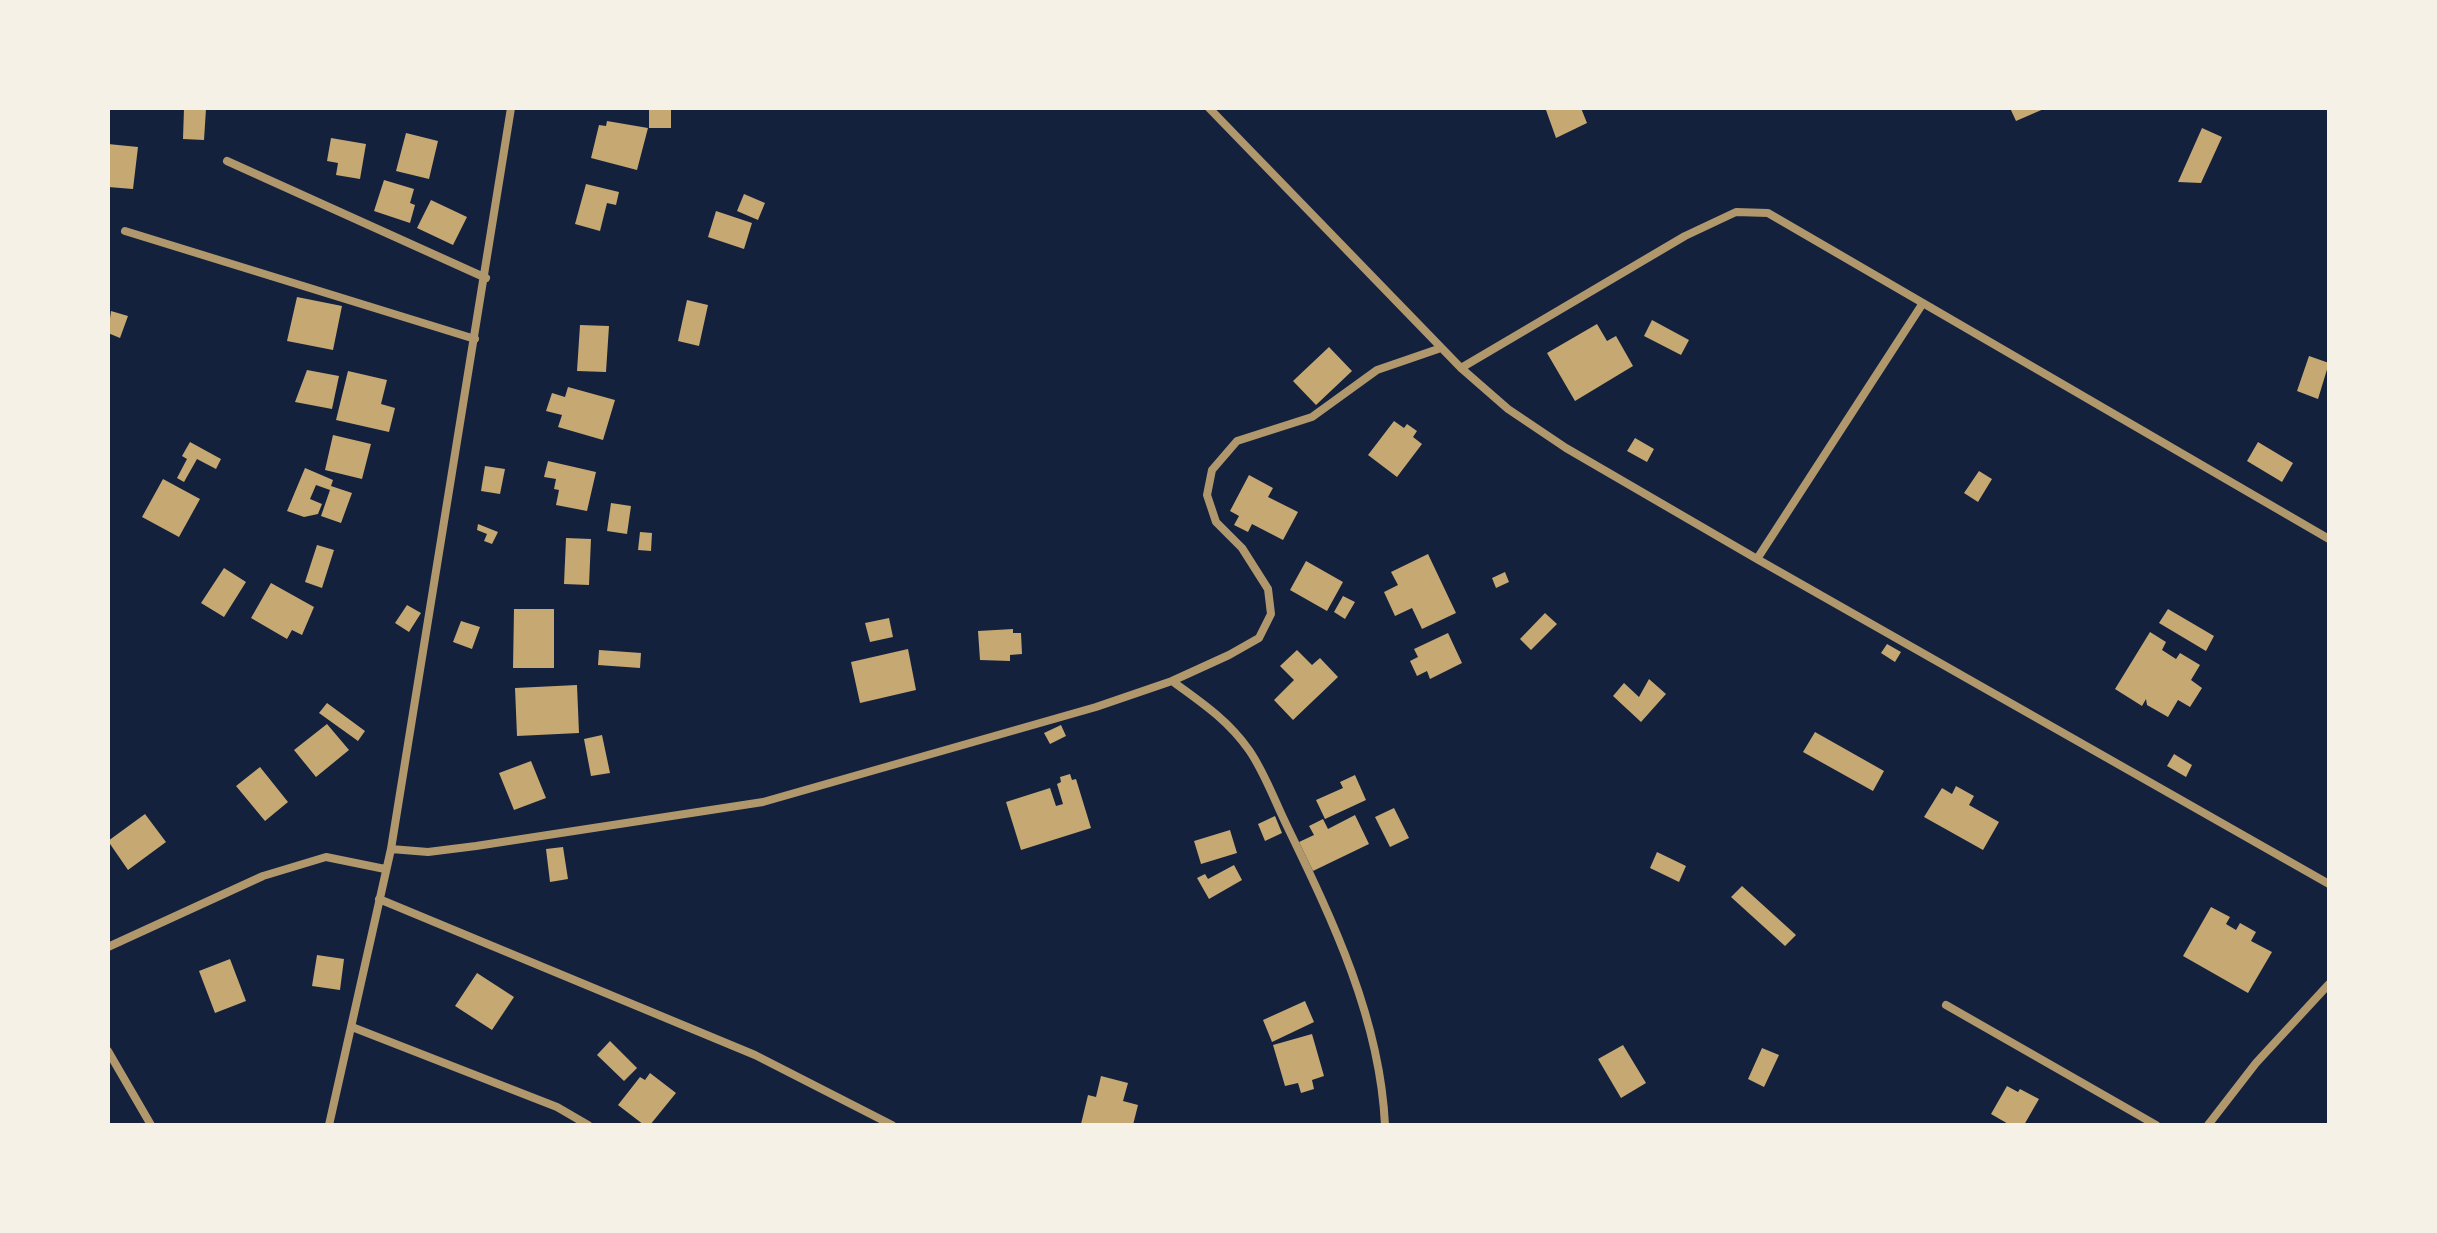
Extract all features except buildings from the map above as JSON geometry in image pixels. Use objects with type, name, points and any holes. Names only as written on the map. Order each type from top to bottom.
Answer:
[{"type":"street","points":[[329,1125],[391,849],[486,278],[511,108]]},
{"type":"street","points":[[1209,108],[1441,348],[1508,409],[1566,448],[1757,559],[2329,884]]},
{"type":"street","points":[[227,161],[486,278]]},
{"type":"street","points":[[1461,368],[1685,236],[1736,212],[1768,213],[2329,539]]},
{"type":"street","points":[[125,231],[475,339]]},
{"type":"street","points":[[1757,559],[1923,303]]},
{"type":"street","points":[[391,849],[428,852],[476,846],[763,802],[1172,681],[1259,638],[1271,614],[1268,589],[1242,548],[1216,522],[1207,495],[1212,470],[1237,441],[1312,417],[1377,370],[1441,348]]},
{"type":"street","points":[[1172,681],[1218,713],[1250,751],[1300,854],[1356,978],[1383,1090],[1385,1125]]},
{"type":"street","points":[[108,947],[263,876],[326,857],[385,869]]},
{"type":"street","points":[[379,899],[755,1055],[892,1125]]},
{"type":"street","points":[[2208,1125],[2256,1063],[2329,984]]},
{"type":"street","points":[[1946,1005],[2156,1125]]},
{"type":"street","points":[[352,1027],[557,1107],[588,1125]]},
{"type":"street","points":[[108,1051],[151,1125]]}]
